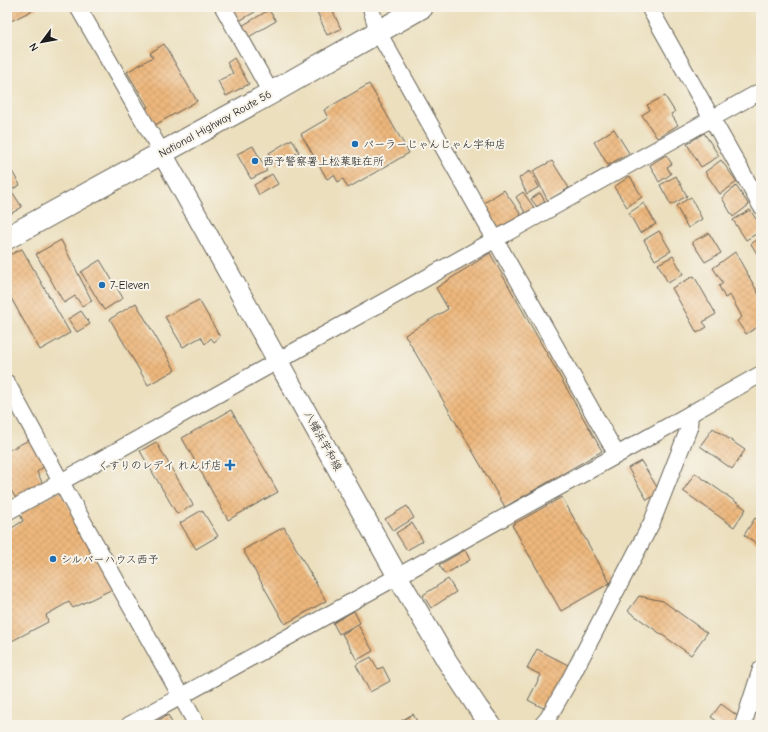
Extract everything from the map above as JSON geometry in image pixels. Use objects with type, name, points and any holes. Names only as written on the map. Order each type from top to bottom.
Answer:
[{"type":"highway","name":"National Highway Route 56","points":[[7,238],[271,93],[422,7]]},
{"type":"main road","name":"八幡浜宇和線","points":[[162,153],[398,577],[448,661],[478,708],[491,725]]},
{"type":"street","points":[[78,7],[162,153]]},
{"type":"street","points":[[223,7],[271,93]]},
{"type":"street","points":[[371,7],[378,32],[617,455]]},
{"type":"street","points":[[649,7],[761,206]]},
{"type":"street","points":[[7,512],[761,91]]},
{"type":"street","points":[[129,725],[398,577],[761,374]]},
{"type":"street","points":[[7,383],[197,725]]},
{"type":"street","points":[[542,725],[548,718],[568,683],[652,522],[689,428],[690,414]]},
{"type":"street","points":[[743,725],[761,669]]},
{"type":"building","points":[[7,7],[39,7],[7,23]]},
{"type":"building","points":[[231,7],[252,7],[255,12],[239,21]]},
{"type":"building","points":[[315,7],[331,7],[341,29],[327,35]]},
{"type":"building","points":[[269,10],[276,21],[247,38],[240,27]]},
{"type":"building","points":[[164,44],[197,101],[155,125],[145,108],[148,107],[127,72],[153,57],[150,53]]},
{"type":"building","points":[[234,58],[249,84],[226,96],[218,81],[233,73],[227,63]]},
{"type":"building","name":"パーラーじゃんじゃん宇和店","points":[[369,84],[409,153],[348,188],[343,179],[338,182],[334,175],[327,179],[301,134],[328,118],[324,110]]},
{"type":"building","points":[[665,96],[675,112],[671,114],[678,125],[657,138],[642,115],[650,110],[647,105]]},
{"type":"building","points":[[614,129],[629,153],[608,165],[594,142]]},
{"type":"building","points":[[704,133],[719,156],[701,167],[687,144]]},
{"type":"building","points":[[292,139],[299,152],[276,166],[269,153]]},
{"type":"building","points":[[253,146],[267,171],[251,179],[237,154]]},
{"type":"building","points":[[666,155],[672,164],[667,167],[671,174],[659,182],[650,165]]},
{"type":"building","points":[[721,160],[737,182],[720,194],[705,172]]},
{"type":"building","points":[[552,161],[569,188],[548,201],[533,171]]},
{"type":"building","points":[[7,163],[20,185],[11,190],[22,207],[7,216]]},
{"type":"building","points":[[530,171],[539,187],[527,194],[519,178]]},
{"type":"building","points":[[272,174],[278,184],[259,195],[254,185]]},
{"type":"building","points":[[630,176],[642,197],[627,207],[614,187]]},
{"type":"building","points":[[676,176],[687,196],[671,205],[660,185]]},
{"type":"building","points":[[736,186],[749,205],[733,217],[722,198]]},
{"type":"building","points":[[504,190],[522,216],[499,229],[484,203]]},
{"type":"building","points":[[523,192],[535,209],[527,216],[516,197]]},
{"type":"building","points":[[540,193],[546,203],[538,208],[531,199]]},
{"type":"building","points":[[691,197],[702,219],[688,228],[676,206]]},
{"type":"building","points":[[644,203],[656,224],[640,233],[629,213]]},
{"type":"building","points":[[750,210],[761,226],[761,231],[746,240],[733,220]]},
{"type":"building","points":[[659,231],[671,251],[655,260],[644,240]]},
{"type":"building","points":[[709,233],[721,253],[705,262],[692,242]]},
{"type":"building","points":[[761,237],[761,260],[751,244]]},
{"type":"building","points":[[61,240],[92,301],[82,306],[75,296],[64,303],[36,254]]},
{"type":"building","points":[[22,249],[70,333],[40,350],[7,291],[7,256]]},
{"type":"building","points":[[735,252],[761,298],[761,325],[746,334],[737,321],[742,317],[730,295],[725,298],[719,286],[723,283],[713,268]]},
{"type":"building","points":[[490,253],[602,451],[505,507],[405,335],[448,309],[436,288]]},
{"type":"building","points":[[673,256],[683,274],[668,283],[658,264]]},
{"type":"building","name":"7-Eleven","points":[[100,260],[123,298],[104,310],[81,272]]},
{"type":"building","points":[[694,276],[716,314],[703,322],[707,327],[697,333],[672,288]]},
{"type":"building","points":[[199,300],[220,337],[214,342],[211,338],[205,344],[201,337],[183,347],[165,317]]},
{"type":"building","points":[[136,303],[175,370],[148,385],[110,319]]},
{"type":"building","points":[[81,311],[90,324],[77,332],[68,319]]},
{"type":"building","name":"くすりのレデイ れんげ店","points":[[231,410],[278,492],[228,520],[182,438]]},
{"type":"building","points":[[713,428],[745,450],[732,469],[700,446]]},
{"type":"building","points":[[33,438],[46,465],[37,472],[43,484],[17,500],[7,484],[7,451]]},
{"type":"building","points":[[156,442],[193,505],[177,514],[140,451]]},
{"type":"building","points":[[641,461],[660,492],[647,500],[628,468]]},
{"type":"building","points":[[695,473],[746,509],[734,527],[683,491]]},
{"type":"building","name":"シルバーハウス西予","points":[[60,491],[115,588],[73,608],[69,602],[46,615],[48,622],[8,643],[7,531],[23,521],[20,514]]},
{"type":"building","points":[[562,497],[610,583],[561,611],[512,525]]},
{"type":"building","points":[[407,506],[414,518],[393,531],[385,519]]},
{"type":"building","points":[[202,510],[218,536],[196,549],[180,523]]},
{"type":"building","points":[[755,518],[761,522],[761,546],[744,535]]},
{"type":"building","points":[[412,523],[423,541],[407,550],[396,533]]},
{"type":"building","points":[[284,527],[326,601],[285,624],[243,550]]},
{"type":"building","points":[[465,550],[470,560],[445,574],[439,565]]},
{"type":"building","points":[[448,579],[456,592],[431,608],[423,595]]},
{"type":"building","points":[[639,596],[663,601],[707,633],[691,655],[628,611]]},
{"type":"building","points":[[354,611],[360,623],[339,634],[333,623]]},
{"type":"building","points":[[358,625],[373,651],[357,660],[342,634]]},
{"type":"building","points":[[537,649],[570,666],[547,710],[528,700],[541,675],[527,668]]},
{"type":"building","points":[[371,657],[378,669],[383,667],[390,681],[370,692],[356,665]]},
{"type":"building","points":[[721,704],[739,717],[734,725],[722,725],[711,717]]},
{"type":"building","points":[[413,714],[419,725],[394,725]]},
{"type":"building","points":[[168,715],[173,725],[150,725]]},
{"type":"place","name":"パーラーじゃんじゃん宇和店","points":[[355,144]]},
{"type":"place","name":"西予警察署上松葉駐在所","points":[[255,161]]},
{"type":"place","name":"7-Eleven","points":[[102,285]]},
{"type":"place","name":"くすりのレデイ れんげ店","points":[[230,465]]},
{"type":"place","name":"シルバーハウス西予","points":[[53,559]]}]
